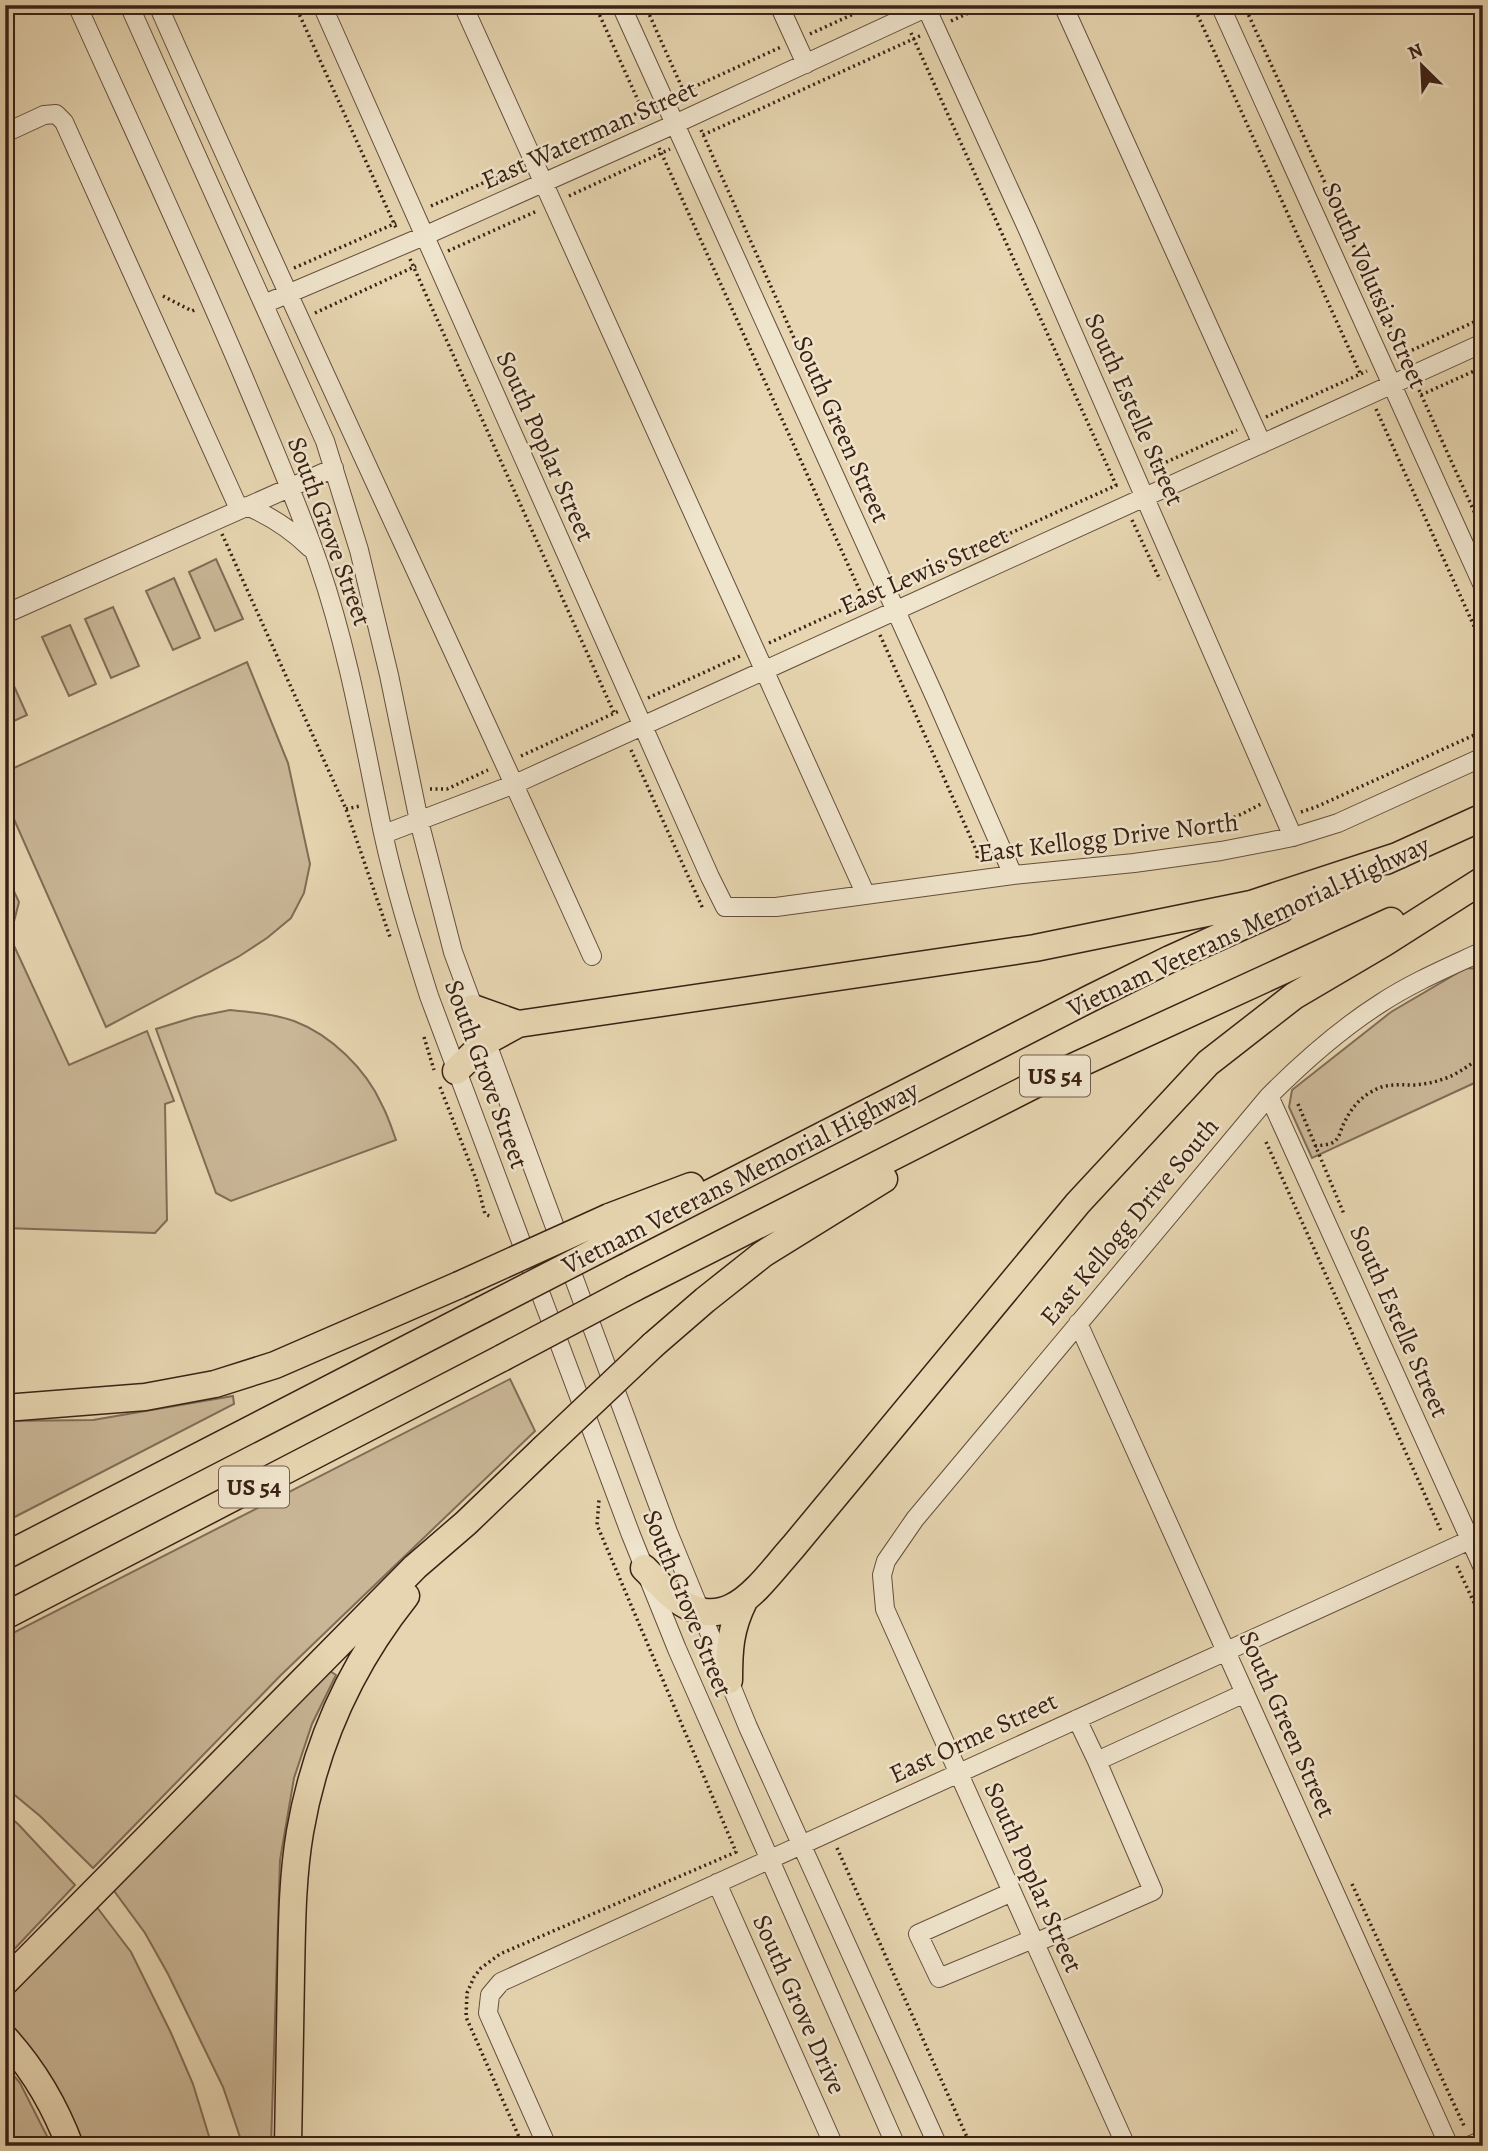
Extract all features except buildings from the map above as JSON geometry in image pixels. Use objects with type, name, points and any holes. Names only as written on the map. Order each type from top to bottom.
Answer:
[{"type":"highway","name":"Vietnam Veterans Memorial Highway","points":[[5,1556],[482,1310],[612,1229],[807,1142],[1170,959],[1483,817]]},
{"type":"highway","points":[[456,1071],[485,1042],[518,1024],[1035,948],[1251,904],[1400,855]]},
{"type":"highway","name":"Vietnam Veterans Memorial Highway","points":[[5,1616],[634,1288],[1040,1082],[1483,880]]},
{"type":"highway","points":[[729,1680],[729,1644],[744,1601],[793,1547],[1078,1203],[1208,1063],[1294,996],[1483,880]]},
{"type":"highway","points":[[473,1008],[518,1024]]},
{"type":"highway","points":[[5,1982],[415,1567],[653,1345],[763,1254],[1040,1082]]},
{"type":"highway","points":[[5,1408],[145,1397],[215,1384],[275,1365],[459,1285],[612,1229]]},
{"type":"highway","points":[[5,1398],[47,1404]]},
{"type":"highway","points":[[288,2146],[293,1885],[300,1830],[314,1771],[334,1713],[358,1664],[390,1616],[466,1522]]},
{"type":"highway","points":[[644,1568],[672,1597],[701,1613],[722,1611],[744,1601]]},
{"type":"highway","points":[[5,2039],[40,2082],[60,2119],[70,2146]]},
{"type":"street","name":"South Grove Street","points":[[77,5],[212,303],[290,486],[314,551],[338,627],[362,723],[384,834],[404,915],[456,1071],[644,1568],[768,1859],[896,2146]]},
{"type":"street","name":"South Grove Street","points":[[129,5],[325,441],[375,612],[419,821],[453,952],[663,1519],[729,1680],[937,2146]]},
{"type":"street","points":[[158,5],[592,956]]},
{"type":"street","name":"South Poplar Street","points":[[322,5],[415,214],[431,233],[441,255],[633,705],[651,723],[709,877],[725,906]]},
{"type":"street","points":[[463,5],[866,895]]},
{"type":"street","name":"South Green Street","points":[[621,5],[1013,875]]},
{"type":"street","points":[[779,5],[806,64]]},
{"type":"street","points":[[1063,5],[1262,444]]},
{"type":"street","name":"South Volutsia Street","points":[[1220,5],[1483,586]]},
{"type":"street","name":"East Waterman Street","points":[[264,304],[653,134],[928,6]]},
{"type":"street","name":"South Estelle Street","points":[[928,6],[935,29],[1028,230],[1293,837]]},
{"type":"street","points":[[5,133],[44,115],[56,114],[64,122],[243,508],[272,517],[293,531],[314,551]]},
{"type":"street","name":"East Lewis Street","points":[[384,834],[515,784],[1483,343]]},
{"type":"street","points":[[5,614],[334,468]]},
{"type":"street","name":"East Kellogg Drive North","points":[[725,906],[776,907],[1013,875],[1134,863],[1293,837],[1338,823],[1483,757]]},
{"type":"street","name":"East Kellogg Drive South","points":[[883,1589],[882,1575],[886,1561],[915,1519],[1269,1096],[1321,1048],[1383,1002],[1483,951]]},
{"type":"street","name":"South Estelle Street","points":[[1269,1096],[1476,1537],[1483,1568]]},
{"type":"street","name":"South Green Street","points":[[1078,1323],[1449,2146]]},
{"type":"street","name":"East Orme Street","points":[[547,2146],[488,2013],[490,1995],[501,1982],[1476,1537]]},
{"type":"street","name":"South Poplar Street","points":[[883,1589],[885,1609],[1126,2146]]},
{"type":"street","points":[[1097,1761],[1245,1693]]},
{"type":"street","points":[[1012,1892],[918,1934],[939,1978],[1153,1891],[1077,1719]]},
{"type":"street","name":"South Grove Drive","points":[[717,1883],[834,2146]]},
{"type":"street","points":[[1469,2146],[1483,2140]]},
{"type":"path","points":[[295,5],[702,909]]},
{"type":"path","points":[[595,5],[978,854],[974,867]]},
{"type":"path","points":[[280,274],[873,5]]},
{"type":"path","points":[[313,313],[986,5]]},
{"type":"path","points":[[1193,5],[1483,646]]},
{"type":"path","points":[[1244,5],[1483,531]]},
{"type":"path","points":[[905,18],[1160,581]]},
{"type":"path","points":[[431,233],[441,255]]},
{"type":"path","points":[[143,296],[155,293],[191,311],[212,303]]},
{"type":"path","points":[[428,789],[447,789],[1483,318]]},
{"type":"path","points":[[1378,415],[1483,367]]},
{"type":"path","points":[[646,689],[650,697],[651,723]]},
{"type":"path","points":[[1182,839],[1242,814],[1290,788],[1301,814],[1483,731]]},
{"type":"path","points":[[346,809],[360,806]]},
{"type":"path","points":[[1315,1146],[1337,1139],[1352,1109],[1371,1091],[1383,1085],[1415,1085],[1441,1081],[1464,1070],[1483,1054]]},
{"type":"path","points":[[1266,1143],[1483,1622]]},
{"type":"path","points":[[836,1847],[971,2146]]},
{"type":"path","points":[[505,2146],[520,2139]]},
{"type":"shaded area","points":[[216,559],[243,619],[215,631],[189,572]]},
{"type":"shaded area","points":[[174,578],[200,638],[173,650],[146,591]]},
{"type":"shaded area","points":[[113,607],[139,666],[111,678],[85,619]]},
{"type":"shaded area","points":[[70,625],[96,684],[69,696],[42,637]]},
{"type":"shaded area","points":[[247,662],[288,763],[310,864],[304,893],[291,918],[267,938],[238,957],[106,1027],[5,799],[5,772]]},
{"type":"shaded area","points":[[5,666],[27,715],[5,725]]},
{"type":"shaded area","points":[[5,872],[19,902],[10,937],[69,1065],[147,1031],[174,1101],[165,1104],[167,1220],[155,1233],[5,1228]]},
{"type":"shaded area","points":[[1466,968],[1483,969],[1483,1079],[1312,1158],[1289,1107],[1292,1090],[1391,1012]]},
{"type":"shaded area","points":[[230,1010],[294,1021],[334,1044],[367,1079],[386,1114],[396,1140],[231,1201],[216,1193],[156,1029]]},
{"type":"shaded area","points":[[510,1379],[535,1431],[281,1675],[93,1868],[40,1816],[5,1787],[5,1637]]},
{"type":"shaded area","points":[[233,1396],[234,1404],[5,1522],[5,1421],[93,1420]]},
{"type":"shaded area","points":[[330,1671],[336,1675],[312,1724],[294,1778],[280,1860],[271,2146],[243,2146],[223,2087],[168,1974],[145,1933],[112,1888]]},
{"type":"shaded area","points":[[5,1813],[75,1885],[5,1959]]},
{"type":"shaded area","points":[[96,1906],[131,1952],[171,2033],[193,2084],[212,2146],[82,2146],[49,2075],[5,2017],[5,2000]]},
{"type":"shaded area","points":[[5,2065],[20,2083],[52,2146],[5,2146]]}]
